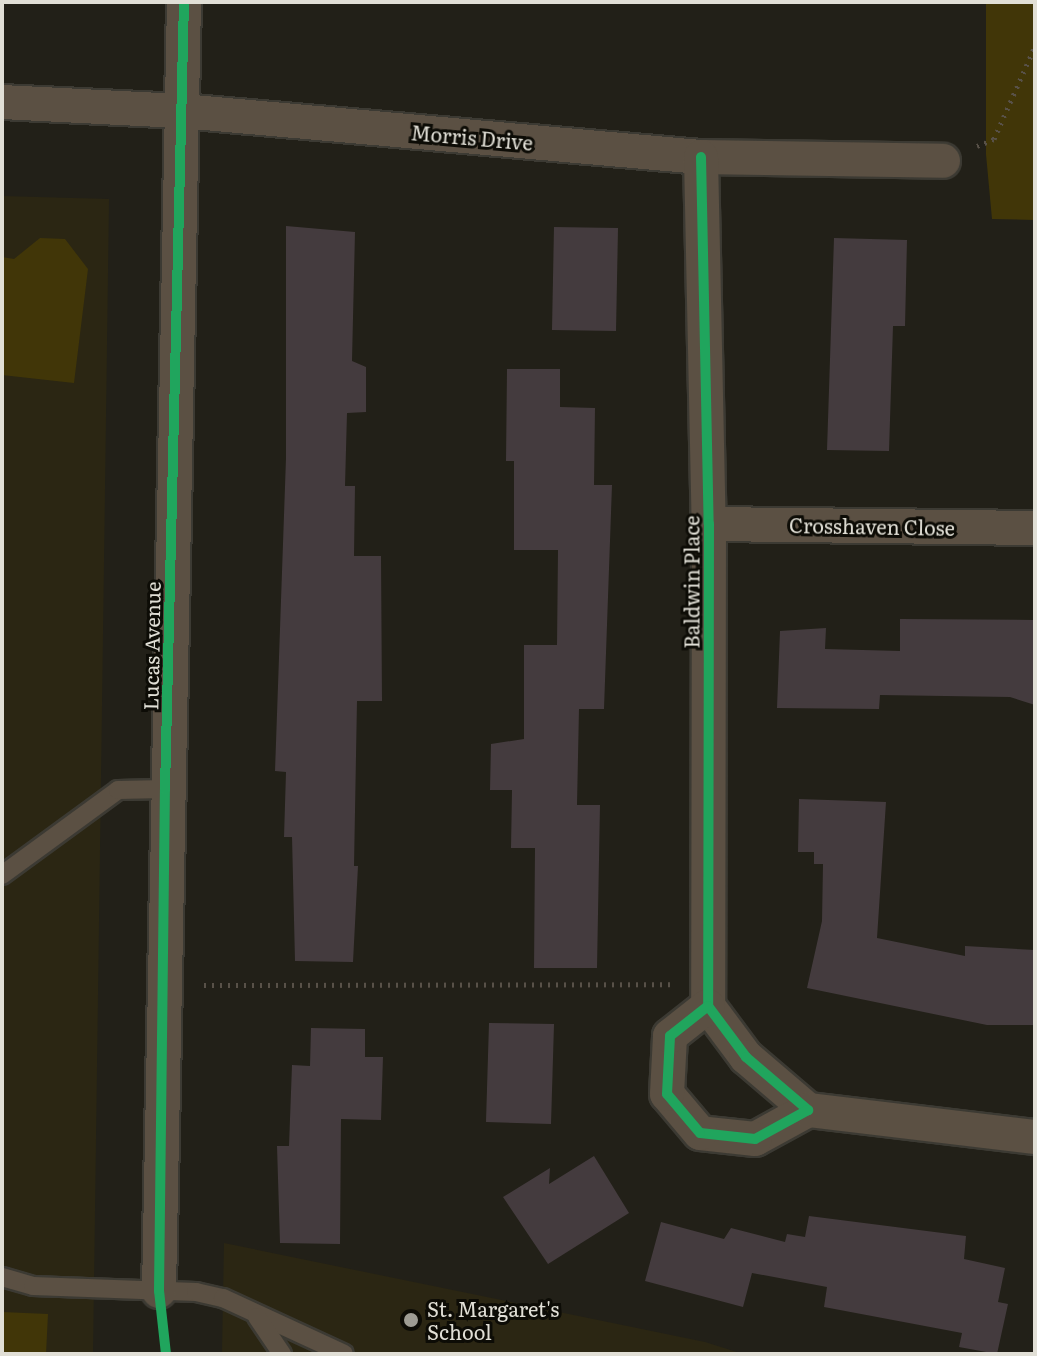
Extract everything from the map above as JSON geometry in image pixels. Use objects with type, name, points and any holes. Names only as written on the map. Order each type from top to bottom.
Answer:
[{"type":"street","name":"Lucas Avenue","points":[[159,1291],[165,789],[184,2]]},
{"type":"street","name":"Morris Drive","points":[[2,102],[182,111],[701,157],[943,161]]},
{"type":"street","name":"Baldwin Place","points":[[701,157],[709,524],[708,995]]},
{"type":"street","name":"Crosshaven Close","points":[[709,524],[1035,528]]},
{"type":"street","points":[[808,1110],[755,1139],[700,1133],[667,1094],[670,1036],[708,995],[746,1057],[808,1110],[1035,1137]]},
{"type":"lane","points":[[2,875],[118,790],[165,789]]},
{"type":"lane","points":[[2,1277],[33,1286],[107,1284],[223,1298],[257,1317],[344,1354]]},
{"type":"lane","points":[[257,1317],[282,1354]]},
{"type":"path","points":[[943,161],[994,139],[1035,46]]},
{"type":"path","points":[[163,985],[708,995]]},
{"type":"shaded area","points":[[986,2],[1035,2],[1035,220],[992,219],[986,154]]},
{"type":"shaded area","points":[[2,196],[109,199],[93,1354],[2,1354]]},
{"type":"shaded area","points":[[40,238],[65,239],[88,269],[74,383],[2,375],[2,257],[14,259]]},
{"type":"shaded area","name":"St. Margaret's School","points":[[224,1243],[705,1342],[743,1354],[222,1354]]},
{"type":"shaded area","points":[[2,1312],[48,1314],[46,1354],[2,1354]]},
{"type":"building","points":[[286,226],[355,232],[352,361],[366,367],[366,412],[347,413],[345,486],[355,486],[354,556],[381,556],[382,701],[357,701],[354,866],[358,866],[353,962],[295,961],[292,837],[284,837],[286,772],[275,771],[286,458]]},
{"type":"building","points":[[554,227],[618,228],[616,331],[552,330]]},
{"type":"building","points":[[834,238],[907,240],[905,326],[893,326],[889,451],[827,450]]},
{"type":"building","points":[[507,369],[560,369],[560,407],[595,408],[594,485],[612,485],[604,709],[579,709],[577,805],[600,805],[597,968],[534,968],[535,848],[511,848],[512,790],[490,790],[491,744],[524,739],[524,645],[557,645],[558,550],[514,550],[514,461],[506,461]]},
{"type":"building","points":[[900,619],[1035,620],[1035,705],[1010,697],[880,695],[879,709],[777,708],[780,631],[826,628],[825,649],[900,651]]},
{"type":"building","points":[[799,799],[886,802],[877,938],[965,956],[965,946],[1035,950],[1035,1025],[987,1025],[807,988],[822,921],[823,864],[814,864],[814,852],[798,852]]},
{"type":"building","points":[[489,1023],[554,1024],[551,1124],[486,1122]]},
{"type":"building","points":[[311,1028],[365,1029],[365,1057],[383,1057],[381,1120],[341,1119],[340,1244],[280,1243],[277,1146],[289,1146],[292,1065],[310,1066]]},
{"type":"building","points":[[594,1156],[629,1213],[548,1264],[503,1197],[550,1168],[549,1184]]},
{"type":"building","points":[[809,1216],[966,1236],[964,1259],[1005,1268],[998,1302],[1008,1304],[997,1354],[959,1347],[962,1333],[824,1307],[827,1287],[752,1273],[743,1307],[645,1281],[661,1222],[724,1239],[731,1228],[785,1242],[787,1234],[805,1237]]},
{"type":"cycle path","points":[[166,1354],[159,1291],[165,789],[184,2]]},
{"type":"cycle path","points":[[701,157],[709,524],[708,1006],[746,1057],[808,1110],[755,1139],[700,1133],[667,1094],[670,1036],[708,1006]]},
{"type":"place","name":"St. Margaret's School","points":[[411,1320]]}]
